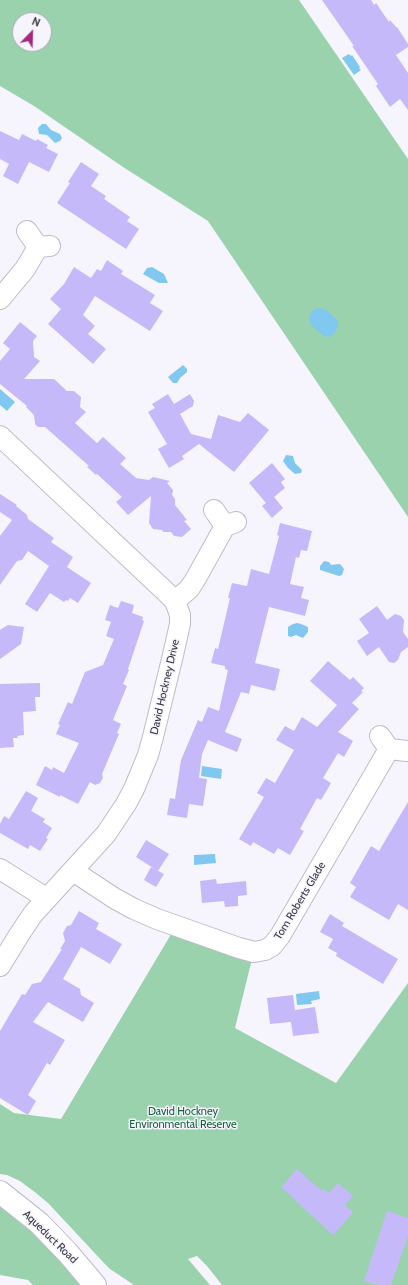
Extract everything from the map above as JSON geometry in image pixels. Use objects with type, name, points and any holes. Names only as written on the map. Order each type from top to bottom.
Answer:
[{"type":"main road","name":"Aqueduct Road","points":[[0,1192],[39,1223],[67,1252],[95,1285]]},
{"type":"street","points":[[0,299],[25,270],[38,241]]},
{"type":"street","name":"David Hockney Drive","points":[[0,436],[174,601],[180,615],[180,624],[153,737],[143,768],[134,789],[106,834],[33,914],[0,966]]},
{"type":"street","points":[[174,601],[189,588],[195,580],[225,519]]},
{"type":"street","name":"Tom Roberts Glade","points":[[73,871],[114,898],[157,919],[239,948],[254,952],[264,950],[272,946],[280,936],[392,746]]},
{"type":"street","points":[[0,868],[46,898]]},
{"type":"green space","points":[[0,0],[299,0],[408,159],[408,517],[208,221],[123,167],[34,106],[0,86]]},
{"type":"green space","name":"David Hockney Environmental Reserve","points":[[173,931],[252,959],[235,1028],[336,1083],[408,983],[408,1285],[222,1285],[197,1256],[188,1259],[210,1285],[134,1285],[110,1269],[48,1203],[36,1193],[20,1181],[7,1175],[0,1174],[0,1104],[14,1113],[61,1119]]},
{"type":"green space","points":[[0,1206],[42,1238],[85,1285],[33,1285],[28,1280],[0,1275]]},
{"type":"water","points":[[349,54],[351,56],[352,55],[361,70],[354,75],[342,58]]},
{"type":"water","points":[[42,124],[46,124],[51,130],[60,134],[62,138],[60,141],[55,143],[47,135],[39,134],[38,128]]},
{"type":"water","points":[[152,267],[164,274],[168,283],[159,283],[143,274],[147,268]]},
{"type":"water","points":[[317,308],[328,311],[338,321],[338,327],[332,336],[324,336],[310,323],[310,315],[312,311]]},
{"type":"water","points":[[183,365],[187,369],[187,372],[177,383],[173,383],[168,377]]},
{"type":"water","points":[[0,389],[15,402],[7,411],[0,405]]},
{"type":"water","points":[[286,455],[293,456],[295,463],[302,470],[301,473],[295,474],[288,468],[283,461]]},
{"type":"water","points":[[324,561],[329,562],[331,565],[341,565],[344,569],[342,575],[339,576],[320,570],[320,566]]},
{"type":"water","points":[[297,623],[308,627],[308,632],[303,638],[296,635],[291,637],[288,636],[288,627]]},
{"type":"water","points":[[202,766],[222,769],[221,779],[201,776]]},
{"type":"water","points":[[215,854],[216,863],[194,865],[194,855]]},
{"type":"water","points":[[319,991],[320,999],[311,1001],[312,1004],[297,1005],[296,994]]},
{"type":"building","points":[[322,0],[371,0],[374,5],[376,3],[389,22],[390,20],[397,27],[408,44],[408,47],[396,55],[408,73],[408,110],[400,99],[390,107],[376,86],[378,84],[352,46],[354,46]]},
{"type":"building","points":[[0,131],[19,140],[22,134],[36,141],[37,139],[48,145],[46,148],[58,154],[49,172],[29,162],[18,184],[3,176],[9,164],[0,159]]},
{"type":"building","points":[[81,162],[99,174],[91,186],[106,196],[104,199],[130,217],[127,221],[139,229],[126,249],[57,203]]},
{"type":"building","points":[[107,260],[123,271],[121,274],[155,295],[150,303],[163,311],[150,331],[95,296],[83,315],[95,326],[88,334],[106,349],[93,364],[48,324],[61,309],[50,299],[64,284],[74,267],[91,278],[97,269],[101,271]]},
{"type":"building","points":[[20,322],[37,336],[33,341],[34,357],[40,361],[24,379],[54,379],[67,391],[74,391],[81,397],[80,407],[86,412],[75,423],[97,443],[103,437],[126,458],[120,464],[136,478],[149,480],[153,477],[170,481],[167,483],[173,490],[172,495],[175,499],[175,505],[187,520],[184,521],[191,529],[182,537],[174,536],[171,532],[163,532],[162,530],[153,529],[149,523],[151,496],[128,515],[116,502],[122,497],[87,467],[89,466],[45,427],[38,427],[35,424],[34,415],[26,407],[27,406],[0,384],[0,361],[10,349],[3,343]]},
{"type":"building","points":[[168,394],[174,404],[190,394],[194,401],[193,406],[180,414],[191,434],[211,439],[218,415],[240,422],[248,413],[269,430],[234,472],[199,444],[182,456],[184,459],[169,468],[158,449],[167,444],[148,412],[155,408],[152,404]]},
{"type":"building","points":[[272,463],[285,479],[281,482],[285,488],[274,497],[283,508],[272,518],[262,506],[266,503],[249,483]]},
{"type":"building","points":[[0,494],[17,505],[16,506],[27,515],[28,519],[54,538],[51,542],[73,557],[67,567],[91,583],[78,603],[70,598],[68,601],[66,600],[64,602],[50,593],[37,612],[25,604],[49,566],[28,551],[22,560],[17,561],[0,585],[0,536],[12,520],[0,512]]},
{"type":"building","points":[[280,523],[312,531],[307,551],[301,550],[299,558],[296,557],[290,584],[304,587],[301,598],[309,600],[305,616],[269,607],[255,663],[280,669],[275,691],[251,685],[249,694],[241,692],[225,732],[242,739],[237,752],[208,740],[202,754],[199,778],[207,779],[203,806],[189,804],[187,818],[167,815],[170,798],[175,799],[181,760],[198,720],[202,722],[208,707],[219,711],[228,670],[225,669],[225,666],[211,663],[215,648],[218,649],[232,583],[247,586],[251,569],[269,574],[279,536],[277,535]]},
{"type":"building","points":[[121,601],[134,605],[132,613],[143,617],[142,620],[144,621],[128,669],[129,670],[123,684],[127,686],[113,720],[121,724],[117,733],[119,734],[102,774],[103,778],[100,783],[95,785],[90,782],[78,804],[36,785],[45,766],[52,770],[53,767],[64,773],[79,743],[56,734],[60,725],[58,724],[68,702],[72,704],[85,672],[103,665],[114,639],[106,636],[111,622],[105,620],[110,605],[118,608]]},
{"type":"building","points":[[377,606],[387,620],[395,614],[401,616],[404,620],[403,632],[408,639],[408,647],[401,652],[398,660],[394,663],[389,662],[379,647],[367,656],[357,641],[369,633],[359,619]]},
{"type":"building","points":[[8,625],[24,627],[21,644],[0,659],[0,630]]},
{"type":"building","points":[[328,661],[350,680],[353,677],[364,688],[361,691],[363,692],[352,703],[359,709],[338,732],[353,741],[344,757],[338,753],[323,778],[331,783],[321,800],[317,798],[300,829],[304,831],[290,855],[278,848],[274,854],[253,842],[251,846],[239,839],[264,797],[257,793],[266,778],[275,783],[294,750],[276,740],[285,726],[294,731],[302,717],[317,727],[337,705],[310,681]]},
{"type":"building","points":[[40,683],[40,697],[35,697],[36,711],[23,712],[24,735],[17,736],[18,738],[13,738],[14,747],[0,748],[0,684]]},
{"type":"building","points":[[26,791],[38,798],[31,811],[45,819],[43,822],[52,828],[46,838],[48,839],[40,851],[30,845],[28,849],[0,833],[0,824],[4,816],[9,819]]},
{"type":"building","points":[[408,802],[408,910],[398,904],[389,920],[350,897],[356,887],[350,883],[371,846],[379,851]]},
{"type":"building","points":[[146,840],[169,854],[158,871],[136,857]]},
{"type":"building","points":[[151,867],[164,874],[156,887],[144,880]]},
{"type":"building","points":[[216,879],[217,884],[246,881],[247,895],[238,896],[238,906],[225,907],[224,901],[202,903],[200,881]]},
{"type":"building","points":[[79,911],[99,923],[96,929],[122,944],[110,964],[81,947],[63,979],[80,989],[81,995],[94,1003],[83,1022],[48,1002],[33,1022],[65,1040],[50,1065],[47,1063],[28,1095],[36,1101],[28,1115],[0,1098],[0,1031],[22,994],[25,995],[32,984],[41,982],[62,949],[60,949],[65,941],[63,933],[67,926],[71,925]]},
{"type":"building","points":[[330,914],[344,923],[342,926],[398,959],[383,984],[336,956],[337,953],[328,948],[333,939],[320,932]]},
{"type":"building","points":[[293,995],[295,1010],[315,1007],[319,1033],[293,1036],[291,1022],[270,1024],[267,998]]},
{"type":"building","points":[[297,1169],[322,1191],[324,1189],[329,1193],[338,1183],[353,1196],[345,1205],[353,1213],[333,1235],[281,1187]]},
{"type":"building","points":[[387,1211],[408,1218],[408,1236],[391,1285],[378,1285],[364,1281]]}]
